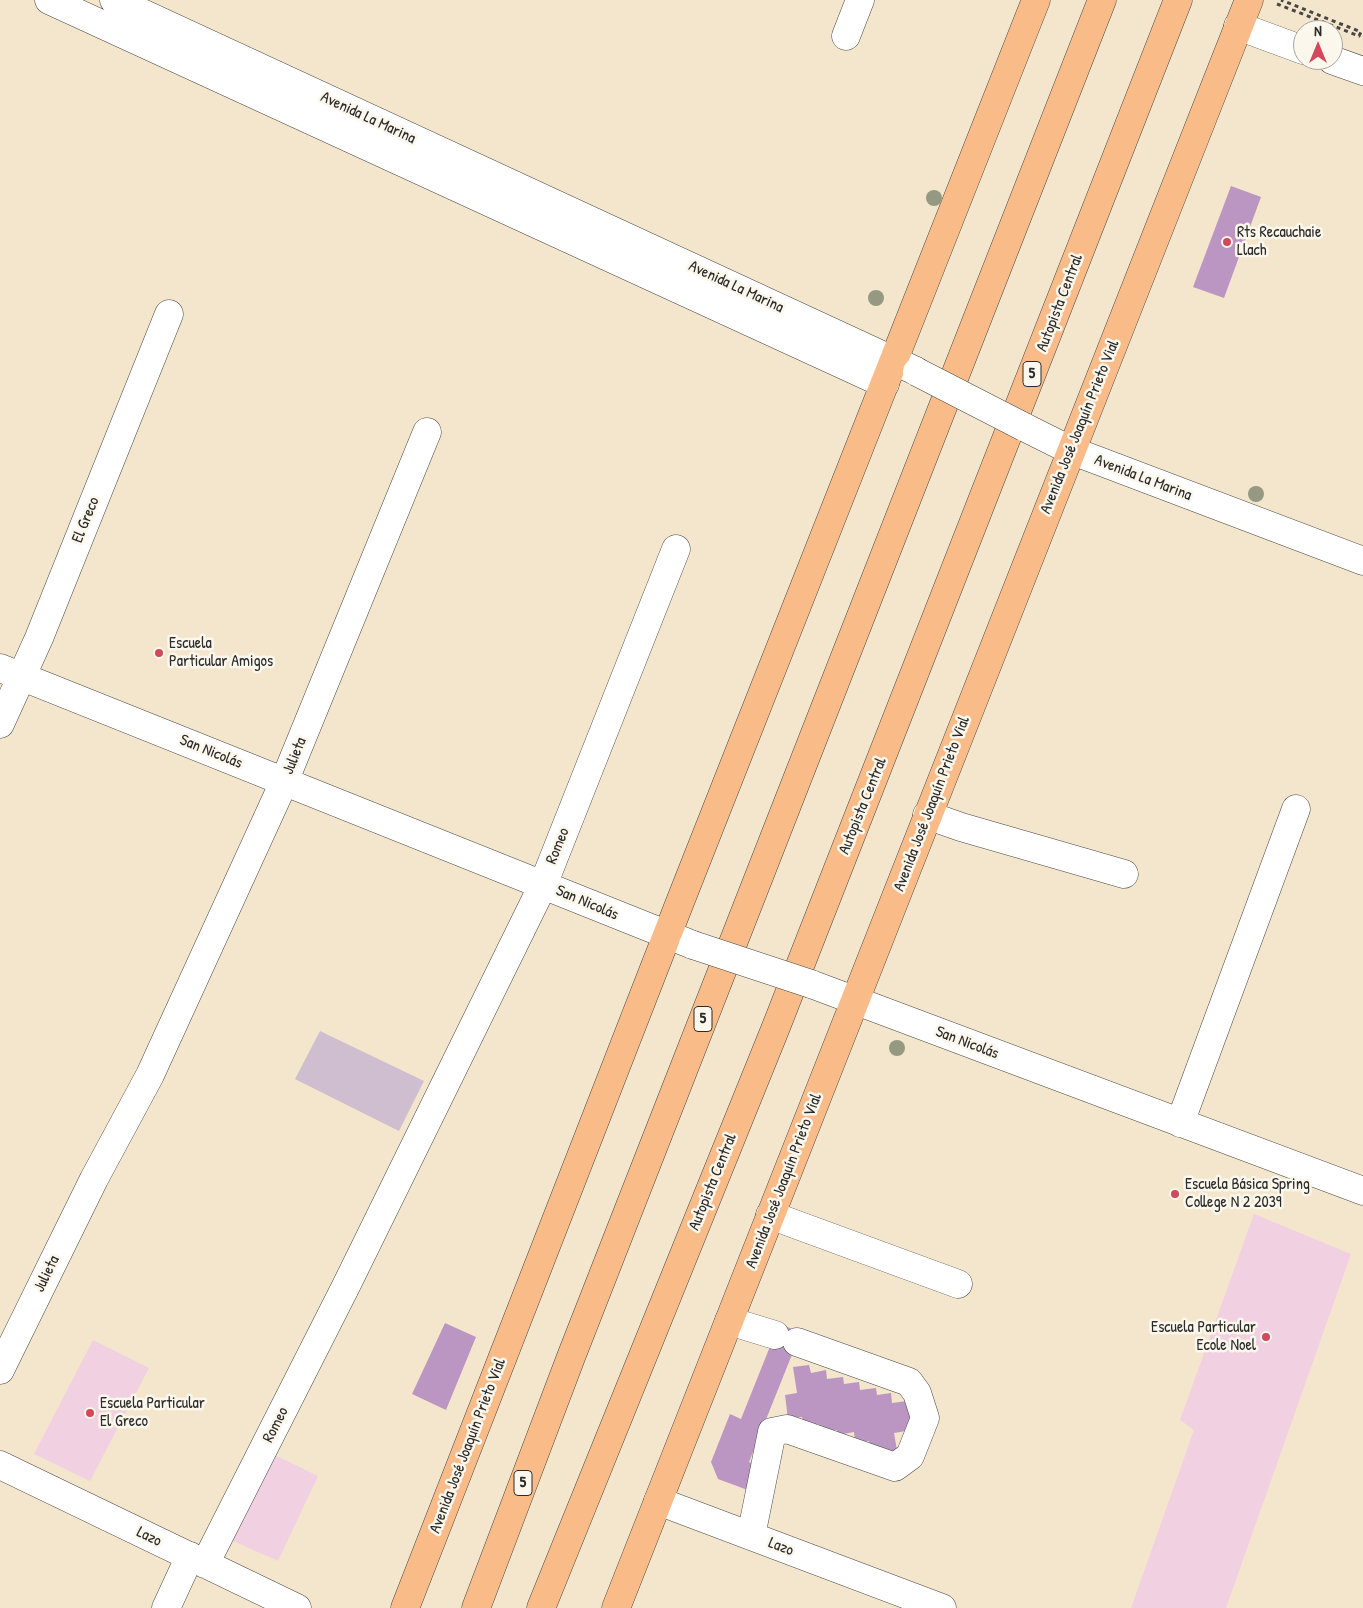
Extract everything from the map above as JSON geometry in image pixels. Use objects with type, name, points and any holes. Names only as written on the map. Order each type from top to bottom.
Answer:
[{"type":"main road","name":"Avenida José Joaquín Prieto Vial","points":[[405,1608],[668,935],[899,372],[1036,0]]},
{"type":"main road","name":"5","points":[[476,1608],[571,1357],[1102,0]]},
{"type":"main road","name":"Autopista Central","points":[[541,1608],[776,1027],[1178,0]]},
{"type":"main road","name":"Avenida José Joaquín Prieto Vial","points":[[616,1608],[1070,450],[1249,0]]},
{"type":"street","name":"Avenida La Marina","points":[[49,0],[495,191],[1024,427],[1070,450],[1363,561]]},
{"type":"street","name":"Avenida La Marina","points":[[114,0],[495,191]]},
{"type":"street","points":[[846,36],[860,0]]},
{"type":"street","points":[[1238,26],[1293,46]]},
{"type":"street","points":[[1343,64],[1363,71]]},
{"type":"street","name":"El Greco","points":[[0,724],[11,673],[169,314]]},
{"type":"street","name":"Julieta","points":[[0,1370],[94,1179],[150,1075],[284,782],[427,432]]},
{"type":"street","name":"Romeo","points":[[166,1608],[198,1560],[346,1286],[543,885],[676,549]]},
{"type":"street","name":"San Nicolás","points":[[11,673],[693,945],[855,1000],[1363,1191]]},
{"type":"street","points":[[1180,1123],[1296,809]]},
{"type":"street","points":[[927,815],[961,827],[1124,874]]},
{"type":"street","points":[[770,1215],[958,1284]]},
{"type":"street","points":[[729,1321],[909,1382],[917,1393],[925,1418],[910,1456],[895,1467],[787,1429],[772,1432],[751,1536]]},
{"type":"street","name":"Lazo","points":[[2,1472],[198,1560],[297,1608]]},
{"type":"street","name":"Lazo","points":[[658,1501],[751,1536],[902,1601],[942,1608]]},
{"type":"path","points":[[1268,0],[1359,36],[1361,32],[1281,0]]},
{"type":"shaded area","points":[[320,1031],[424,1081],[399,1131],[295,1079]]},
{"type":"shaded area","name":"Escuela Particular Ecole Noel","points":[[1254,1214],[1351,1254],[1226,1608],[1131,1608],[1194,1430],[1180,1420]]},
{"type":"shaded area","name":"Escuela Particular El Greco","points":[[93,1340],[149,1368],[90,1481],[34,1454]]},
{"type":"shaded area","points":[[275,1455],[318,1476],[278,1561],[233,1541]]},
{"type":"building","name":"Rts Recauchaie Llach","points":[[1231,186],[1261,197],[1224,298],[1193,287]]},
{"type":"building","points":[[445,1323],[476,1337],[446,1410],[412,1394]]},
{"type":"building","points":[[779,1324],[801,1332],[749,1462],[763,1467],[753,1492],[718,1479],[711,1462],[730,1414],[741,1419]]},
{"type":"building","points":[[809,1365],[811,1373],[826,1370],[827,1379],[843,1377],[844,1384],[859,1382],[860,1390],[876,1388],[877,1395],[891,1393],[892,1403],[907,1401],[912,1430],[894,1433],[898,1456],[887,1457],[885,1448],[870,1451],[869,1441],[855,1443],[854,1432],[838,1435],[837,1430],[820,1432],[819,1424],[804,1426],[802,1417],[788,1419],[785,1395],[797,1393],[793,1367]]},
{"type":"place","name":"Rts Recauchaie Llach","points":[[1227,242]]},
{"type":"place","name":"Escuela Particular Amigos","points":[[159,653]]},
{"type":"place","name":"Escuela Básica Spring College N 2 2039","points":[[1175,1194]]},
{"type":"place","name":"Escuela Particular Ecole Noel","points":[[1266,1337]]},
{"type":"place","name":"Escuela Particular El Greco","points":[[90,1413]]}]
